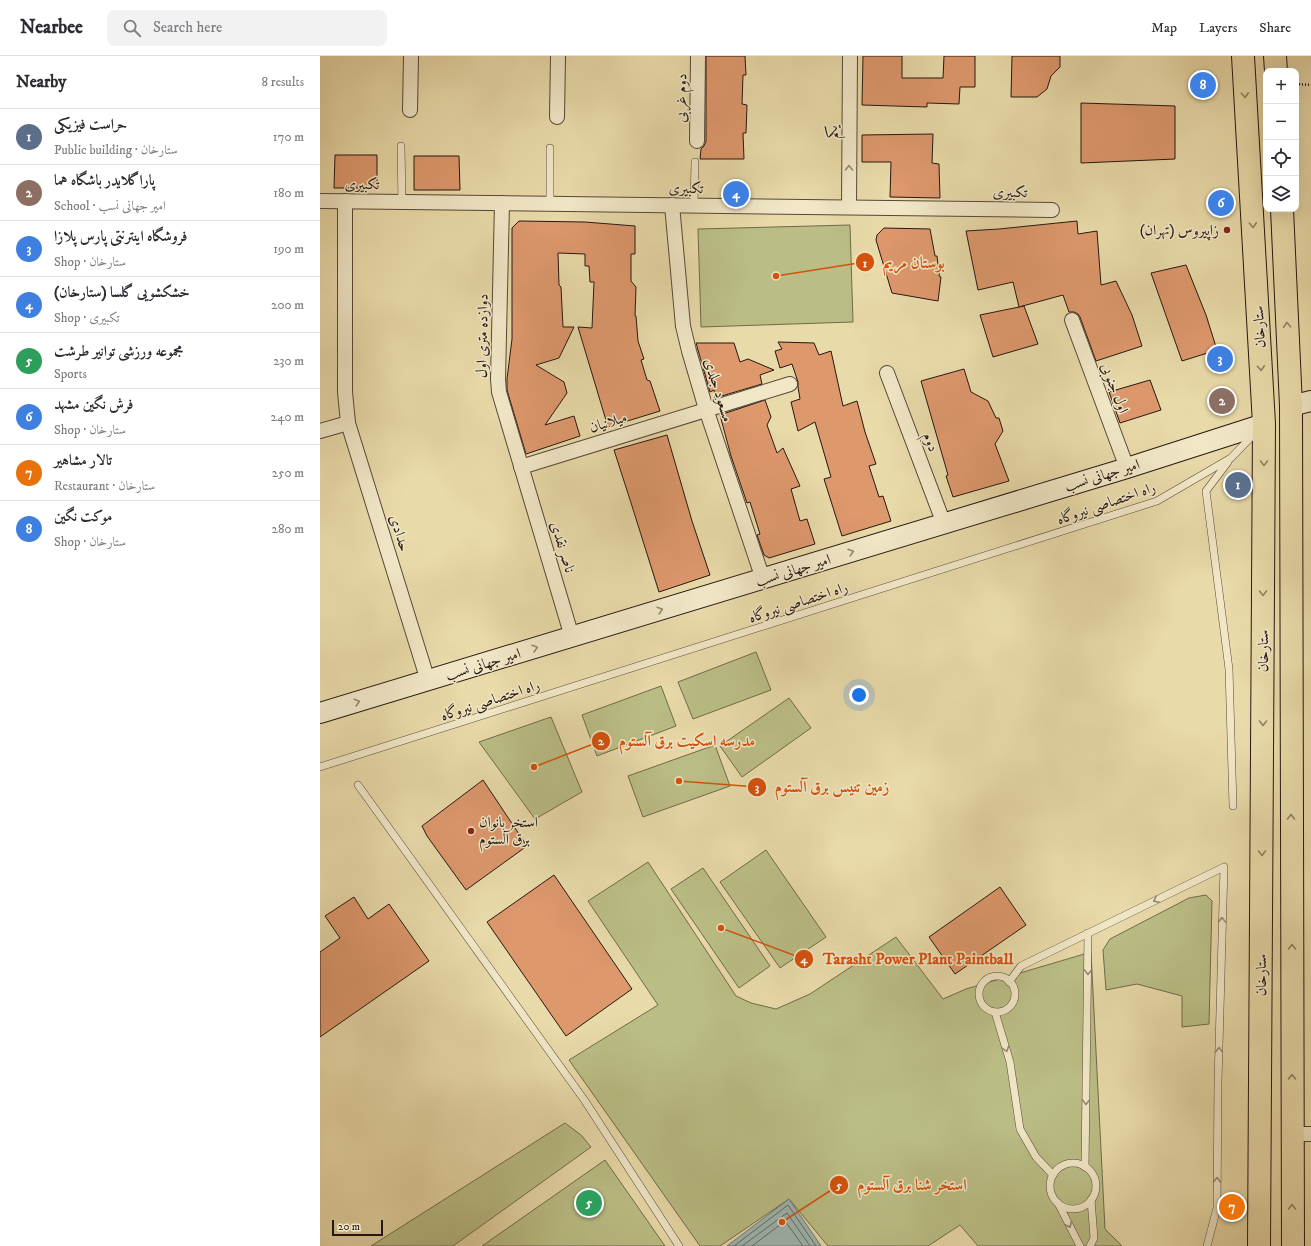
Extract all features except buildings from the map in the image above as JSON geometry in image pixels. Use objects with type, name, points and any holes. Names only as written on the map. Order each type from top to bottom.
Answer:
[{"type":"main road","name":"ستارخان","points":[[1243,56],[1264,424],[1259,1246]]},
{"type":"main road","points":[[1275,56],[1276,68]]},
{"type":"main road","name":"ستارخان","points":[[1282,212],[1301,403],[1302,1134],[1292,1246]]},
{"type":"street","points":[[410,110],[411,56]]},
{"type":"street","points":[[556,117],[558,56]]},
{"type":"street","name":"دوم غربی","points":[[697,141],[698,56]]},
{"type":"street","name":"یکم","points":[[849,207],[850,56]]},
{"type":"street","name":"تکبیری","points":[[320,200],[1052,210]]},
{"type":"street","points":[[320,431],[348,423],[345,392],[345,201]]},
{"type":"street","name":"دوازده متری اول","points":[[502,203],[498,379],[501,401],[521,467]]},
{"type":"street","name":"مسعود جلدی","points":[[672,205],[683,326],[688,351],[763,579]]},
{"type":"street","name":"اول جنوبی","points":[[1072,320],[1127,468]]},
{"type":"street","name":"دوم","points":[[887,373],[944,524]]},
{"type":"street","name":"میلانیان","points":[[521,467],[790,384]]},
{"type":"street","name":"حدادی","points":[[348,423],[428,681]]},
{"type":"street","name":"امیر جهانی نسب","points":[[320,714],[1127,468],[1264,424]]},
{"type":"street","name":"ناصر نقدی","points":[[521,467],[572,637]]},
{"type":"lane","points":[[401,146],[402,202]]},
{"type":"lane","points":[[550,148],[550,204]]},
{"type":"lane","points":[[694,205],[695,162]]},
{"type":"lane","name":"راه اختصاصی نیروگاه","points":[[320,767],[1157,501],[1231,458],[1264,424]]},
{"type":"lane","points":[[1231,458],[1206,491],[1229,669],[1233,806]]},
{"type":"lane","points":[[358,785],[585,1101],[679,1246]]},
{"type":"lane","points":[[1009,982],[1021,966],[1224,866],[1218,1082],[1217,1208],[1206,1246]]},
{"type":"lane","points":[[1085,1168],[1088,933]]},
{"type":"lane","points":[[1001,977],[1009,982],[1014,989],[1013,1000],[1011,1006],[1006,1010],[995,1012],[984,1007],[979,997],[979,991],[985,981],[990,978],[1001,977]]},
{"type":"lane","points":[[995,1012],[1010,1062],[1020,1129],[1036,1157],[1053,1175]]},
{"type":"lane","points":[[1058,1203],[1064,1207],[1072,1209],[1086,1205],[1091,1200],[1094,1193],[1095,1186],[1091,1172],[1079,1164],[1071,1163],[1058,1169],[1050,1182],[1050,1190],[1053,1197],[1058,1203],[1080,1246]]},
{"type":"lane","points":[[1090,1246],[1094,1238],[1091,1200]]},
{"type":"path","points":[[1299,84],[1311,85]]},
{"type":"green space","points":[[850,225],[853,322],[701,327],[698,229]]},
{"type":"green space","points":[[756,652],[771,690],[693,719],[678,682]]},
{"type":"green space","points":[[661,686],[676,726],[597,756],[582,715]]},
{"type":"green space","points":[[789,698],[811,728],[742,777],[720,746]]},
{"type":"green space","points":[[551,717],[582,792],[535,819],[479,742]]},
{"type":"green space","points":[[715,745],[730,786],[643,817],[628,776]]},
{"type":"green space","points":[[766,850],[826,937],[780,968],[720,882]]},
{"type":"green space","points":[[648,862],[736,996],[751,1003],[776,1009],[810,994],[896,937],[943,999],[966,989],[1091,952],[1105,1229],[1122,1246],[978,1246],[960,1225],[928,1246],[828,1246],[789,1199],[720,1246],[700,1246],[569,1060],[658,1005],[588,901]]},
{"type":"green space","points":[[703,868],[770,966],[739,988],[671,889]]},
{"type":"green space","points":[[1206,895],[1212,901],[1209,1024],[1182,1027],[1182,996],[1137,984],[1106,990],[1103,950],[1110,939],[1189,898]]},
{"type":"green space","points":[[565,1123],[581,1135],[591,1147],[453,1246],[371,1246]]},
{"type":"green space","points":[[605,1160],[665,1246],[482,1246]]},
{"type":"water","points":[[789,1199],[821,1246],[727,1246]]},
{"type":"place","name":"موکت نگین","points":[[1203,85]]},
{"type":"place","name":"خشکشویی گلسا (ستارخان)","points":[[736,194]]},
{"type":"place","name":"فرش نگین مشهد","points":[[1221,203]]},
{"type":"place","name":"زاپیروس (تهران)","points":[[1227,230]]},
{"type":"place","name":"بوستان مریم","points":[[776,276]]},
{"type":"place","name":"فروشگاه اینترنتی پارس پلازا","points":[[1220,359]]},
{"type":"place","name":"پاراگلایدر باشگاه هما","points":[[1222,401]]},
{"type":"place","name":"حراست فیزیکی","points":[[1238,485]]},
{"type":"place","name":"مدرسه اسکیت برق آلستوم","points":[[534,767]]},
{"type":"place","name":"زمین تنیس برق آلستوم","points":[[679,781]]},
{"type":"place","name":"استخر بانوان برق آلستوم","points":[[471,831]]},
{"type":"place","name":"Tarasht Power Plant Paintball","points":[[721,928]]},
{"type":"place","name":"مجموعه ورزشی توانیر طرشت","points":[[589,1203]]},
{"type":"place","name":"تالار مشاهیر","points":[[1232,1207]]},
{"type":"place","name":"استخر شنا برق آلستوم","points":[[782,1222]]}]
